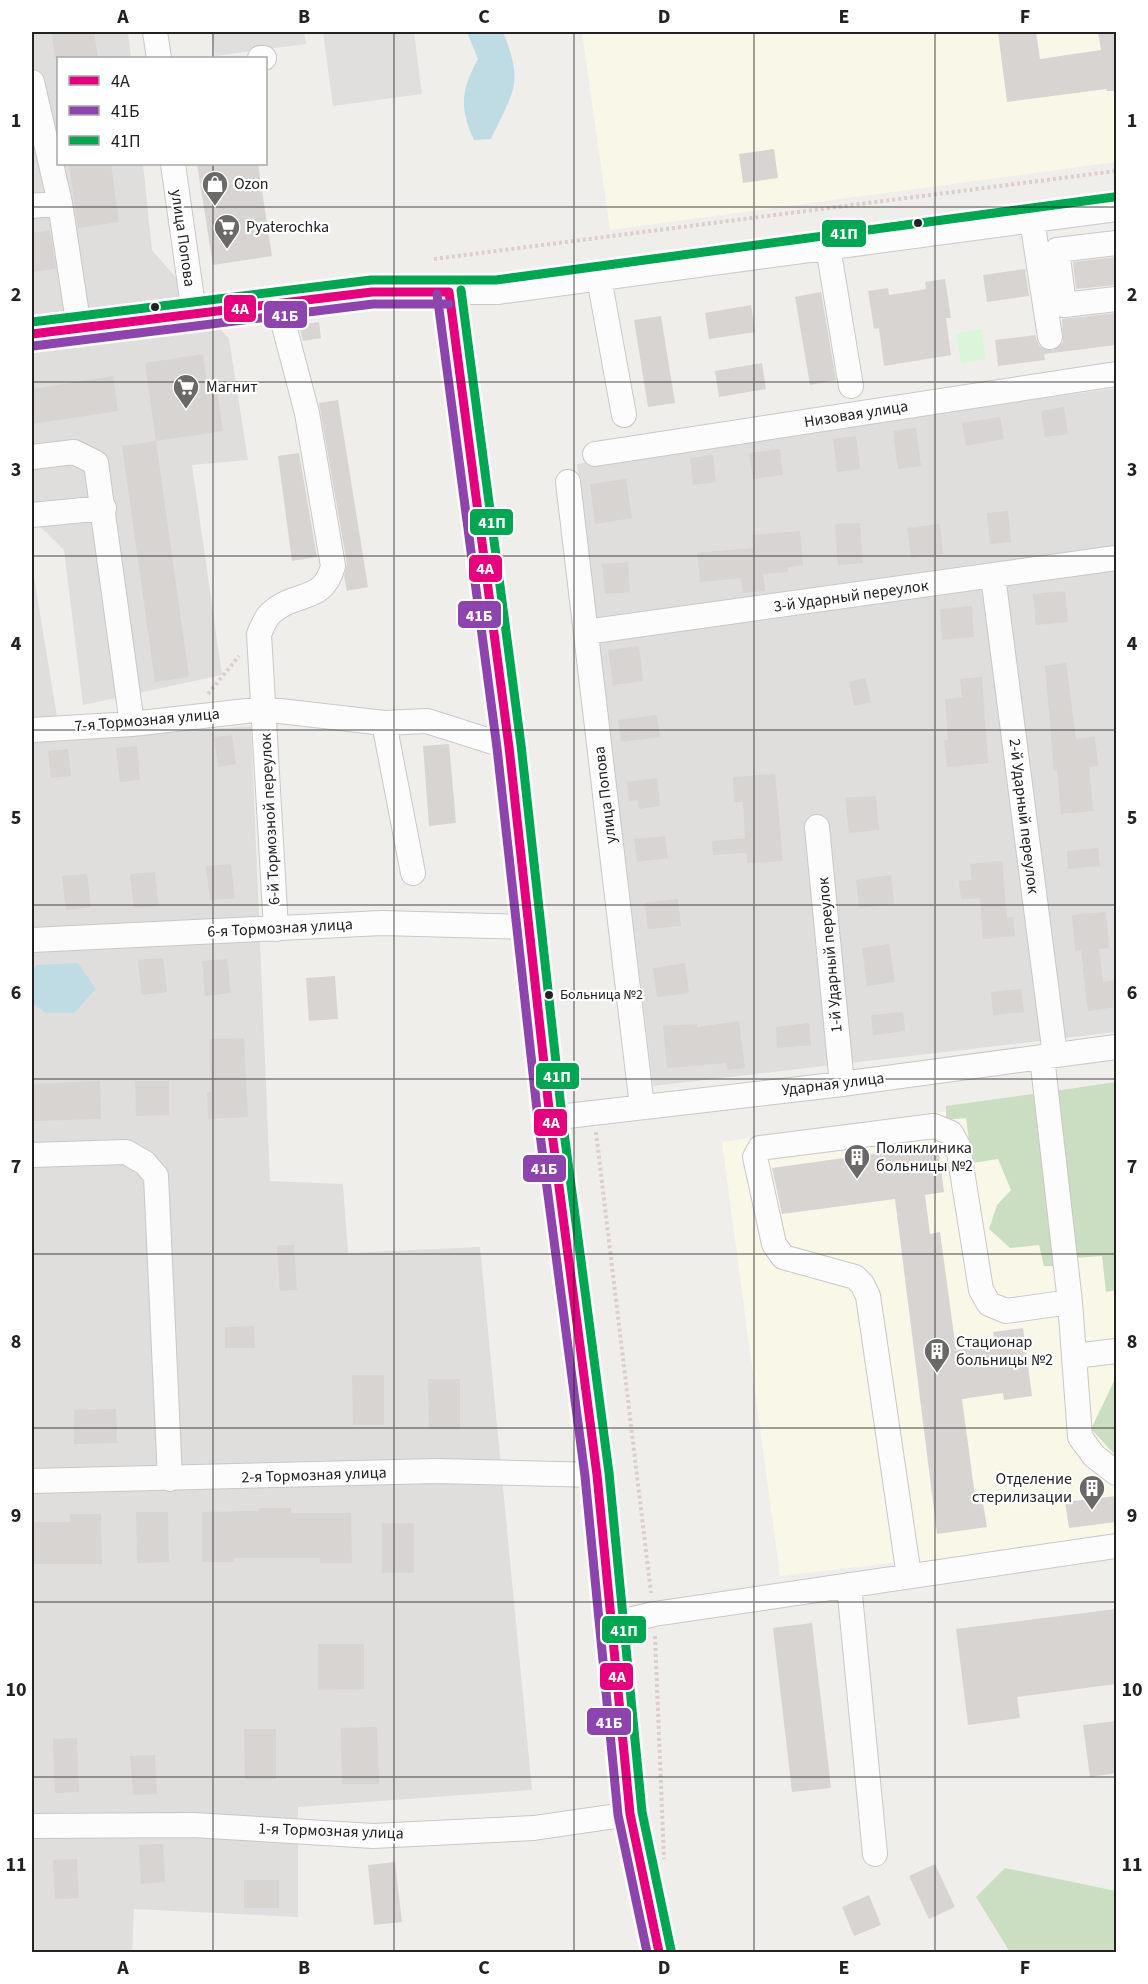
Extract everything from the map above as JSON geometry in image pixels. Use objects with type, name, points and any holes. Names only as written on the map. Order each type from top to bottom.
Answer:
[{"type":"street","points":[[155,32],[159,57]]},
{"type":"street","points":[[32,82],[60,203],[79,328]]},
{"type":"street","name":"улица Попова","points":[[173,165],[194,313]]},
{"type":"street","points":[[32,206],[60,203]]},
{"type":"street","points":[[32,334],[372,292],[497,292],[1116,208]]},
{"type":"street","points":[[1032,220],[1050,337]]},
{"type":"street","points":[[1116,243],[1057,250],[1064,305],[1116,299]]},
{"type":"street","points":[[828,247],[851,386]]},
{"type":"street","points":[[599,278],[624,415]]},
{"type":"street","points":[[450,292],[509,747],[550,1118],[597,1475],[630,1814],[659,1953]]},
{"type":"street","points":[[259,634],[269,614],[290,600],[321,591],[330,579],[333,566],[307,413],[278,303]]},
{"type":"street","name":"Низовая улица","points":[[595,454],[1116,374]]},
{"type":"street","points":[[32,458],[74,452],[96,463],[104,507],[132,724]]},
{"type":"street","name":"улица Попова","points":[[568,482],[642,1107]]},
{"type":"street","points":[[32,515],[104,507]]},
{"type":"street","name":"3-й Ударный переулок","points":[[586,632],[1116,558]]},
{"type":"street","name":"2-й Ударный переулок","points":[[993,576],[1048,1056],[1080,1437],[1094,1456],[1116,1473]]},
{"type":"street","name":"6-й Тормозной переулок","points":[[259,634],[276,929]]},
{"type":"street","name":"7-я Тормозная улица","points":[[32,730],[132,724],[263,709],[384,723],[426,721],[509,747]]},
{"type":"street","points":[[384,723],[413,873]]},
{"type":"street","name":"1-й Ударный переулок","points":[[817,827],[842,1084]]},
{"type":"street","name":"6-я Тормозная улица","points":[[32,940],[382,923],[529,927]]},
{"type":"street","name":"Ударная улица","points":[[550,1118],[842,1084],[1116,1047]]},
{"type":"street","points":[[909,1576],[868,1296],[862,1284],[855,1277],[783,1257],[774,1244],[755,1157],[760,1148],[774,1144],[934,1126],[951,1133],[958,1146],[981,1290],[989,1304],[1006,1311],[1070,1302]]},
{"type":"street","points":[[32,1155],[126,1152],[145,1162],[156,1176],[170,1479]]},
{"type":"street","points":[[1075,1356],[1116,1351]]},
{"type":"street","name":"2-я Тормозная улица","points":[[32,1481],[436,1471],[597,1475]]},
{"type":"street","points":[[613,1624],[654,1614],[1116,1546]]},
{"type":"street","points":[[849,1585],[875,1854]]},
{"type":"street","name":"1-я Тормозная улица","points":[[32,1826],[193,1825],[374,1836],[534,1828],[630,1814]]},
{"type":"path","points":[[434,259],[1116,171]]},
{"type":"path","points":[[191,716],[259,634]]},
{"type":"path","points":[[594,1113],[654,1614],[664,1862]]},
{"type":"shaded area","points":[[32,32],[128,32],[131,57],[57,57],[57,165],[143,165],[152,250],[229,339],[248,460],[192,465],[222,675],[83,705],[64,550],[32,519]]},
{"type":"shaded area","points":[[212,32],[304,32],[306,44],[215,56]]},
{"type":"shaded area","points":[[323,32],[414,32],[422,94],[333,106]]},
{"type":"shaded area","points":[[582,32],[1116,32],[1116,162],[610,230]]},
{"type":"shaded area","points":[[1116,388],[1116,1032],[653,1086],[577,464]]},
{"type":"shaded area","points":[[32,565],[61,741],[251,726],[270,1181],[343,1184],[348,1253],[480,1247],[532,1790],[298,1807],[298,1917],[134,1909],[132,1952],[32,1952]]},
{"type":"shaded area","points":[[1116,1088],[1116,1559],[891,1563],[780,1576],[722,1142]]},
{"type":"green space","points":[[981,329],[986,359],[961,364],[956,334]]},
{"type":"green space","points":[[1116,1082],[1116,1290],[1106,1292],[1102,1256],[1074,1258],[1055,1091]]},
{"type":"green space","points":[[1040,1093],[1060,1266],[1044,1266],[1039,1245],[1010,1248],[989,1229],[997,1205],[1011,1190],[998,1159],[972,1163],[966,1118],[946,1120],[946,1106]]},
{"type":"green space","points":[[1116,1377],[1116,1456],[1091,1429]]},
{"type":"green space","points":[[1005,1868],[1116,1891],[1116,1952],[1010,1952],[976,1897]]},
{"type":"water","points":[[467,32],[503,32],[513,64],[514,87],[491,139],[474,140],[466,118],[465,90],[478,59]]},
{"type":"water","points":[[78,963],[96,989],[74,1013],[46,1013],[32,1003],[32,973],[36,965]]},
{"type":"building","points":[[52,32],[94,32],[98,57],[55,58]]},
{"type":"building","points":[[998,32],[1036,32],[1040,59],[1101,50],[1098,32],[1116,32],[1116,91],[1106,89],[1007,102]]},
{"type":"building","points":[[774,149],[778,178],[743,183],[739,154]]},
{"type":"building","points":[[69,165],[111,165],[119,222],[78,228]]},
{"type":"building","points":[[197,165],[258,165],[272,256],[213,265]]},
{"type":"building","points":[[50,230],[56,269],[32,272],[32,233]]},
{"type":"building","points":[[1116,257],[1116,285],[1076,289],[1073,262]]},
{"type":"building","points":[[1025,269],[1029,296],[987,302],[983,275]]},
{"type":"building","points":[[945,279],[951,318],[946,318],[951,355],[884,366],[879,328],[874,329],[868,291],[888,288],[889,295],[909,292],[926,289],[925,282]]},
{"type":"building","points":[[821,292],[836,380],[810,385],[795,297]]},
{"type":"building","points":[[751,305],[755,332],[709,339],[705,313]]},
{"type":"building","points":[[1116,313],[1116,345],[1044,354],[1045,360],[998,366],[995,340],[1035,335],[1039,346],[1053,351],[1063,342],[1062,319]]},
{"type":"building","points":[[661,316],[675,403],[648,407],[634,320]]},
{"type":"building","points":[[319,322],[321,338],[303,341],[299,325]]},
{"type":"building","name":"Магнит","points":[[203,354],[208,390],[217,389],[223,431],[156,441],[145,363]]},
{"type":"building","points":[[762,363],[766,389],[719,397],[715,371]]},
{"type":"building","points":[[113,376],[118,411],[32,424],[32,389]]},
{"type":"building","points":[[338,400],[368,587],[347,591],[344,576],[347,564],[319,403]]},
{"type":"building","points":[[1064,407],[1068,434],[1045,437],[1041,411]]},
{"type":"building","points":[[1000,417],[1004,439],[966,446],[962,423]]},
{"type":"building","points":[[916,428],[921,466],[898,469],[893,431]]},
{"type":"building","points":[[856,436],[860,469],[837,472],[833,439]]},
{"type":"building","points":[[156,441],[189,677],[155,682],[122,446]]},
{"type":"building","points":[[780,449],[783,475],[753,479],[749,453]]},
{"type":"building","points":[[299,453],[317,557],[292,561],[278,456]]},
{"type":"building","points":[[713,455],[716,482],[693,485],[690,458]]},
{"type":"building","points":[[626,479],[632,518],[595,524],[590,484]]},
{"type":"building","points":[[1008,511],[1011,542],[990,544],[987,513]]},
{"type":"building","points":[[860,523],[863,563],[838,565],[835,524]]},
{"type":"building","points":[[940,524],[943,554],[911,558],[907,528]]},
{"type":"building","points":[[800,531],[803,565],[788,567],[788,572],[763,574],[765,591],[743,593],[741,578],[700,582],[697,553],[753,548],[752,535]]},
{"type":"building","points":[[628,562],[630,592],[605,594],[602,564]]},
{"type":"building","points":[[1065,591],[1068,622],[1036,625],[1033,594]]},
{"type":"building","points":[[972,606],[974,637],[942,640],[940,609]]},
{"type":"building","points":[[639,646],[643,681],[613,685],[608,650]]},
{"type":"building","points":[[1066,663],[1076,739],[1095,737],[1098,766],[1089,767],[1093,811],[1061,814],[1057,770],[1054,771],[1045,666]]},
{"type":"building","points":[[982,677],[988,763],[947,767],[944,740],[948,740],[945,699],[962,697],[960,679]]},
{"type":"building","points":[[865,678],[871,702],[854,706],[849,682]]},
{"type":"building","points":[[657,715],[660,737],[621,742],[618,720]]},
{"type":"building","points":[[232,735],[236,764],[218,767],[214,737]]},
{"type":"building","points":[[449,744],[456,823],[429,826],[423,746]]},
{"type":"building","points":[[137,746],[140,780],[120,782],[116,748]]},
{"type":"building","points":[[68,749],[71,776],[51,778],[48,751]]},
{"type":"building","points":[[775,774],[783,861],[747,863],[747,853],[713,855],[712,841],[745,838],[743,802],[734,802],[733,777]]},
{"type":"building","points":[[657,778],[660,806],[639,809],[638,800],[629,801],[627,782]]},
{"type":"building","points":[[876,796],[879,830],[849,833],[845,798]]},
{"type":"building","points":[[665,836],[668,858],[637,862],[634,839]]},
{"type":"building","points":[[1098,848],[1100,866],[1068,869],[1067,851]]},
{"type":"building","points":[[1002,861],[1007,918],[1013,917],[1015,936],[983,939],[980,898],[961,899],[959,881],[972,880],[970,864]]},
{"type":"building","points":[[231,864],[235,898],[210,900],[206,866]]},
{"type":"building","points":[[155,872],[159,906],[134,908],[130,874]]},
{"type":"building","points":[[87,874],[91,907],[66,910],[62,876]]},
{"type":"building","points":[[891,875],[894,904],[859,908],[856,880]]},
{"type":"building","points":[[678,899],[681,926],[648,929],[645,903]]},
{"type":"building","points":[[1106,912],[1109,948],[1099,949],[1103,982],[1116,980],[1116,1007],[1088,1011],[1081,950],[1075,951],[1072,915]]},
{"type":"building","points":[[889,944],[895,982],[867,986],[862,948]]},
{"type":"building","points":[[163,958],[167,992],[142,995],[138,960]]},
{"type":"building","points":[[227,959],[231,993],[205,996],[202,961]]},
{"type":"building","points":[[685,963],[689,993],[657,997],[653,968]]},
{"type":"building","points":[[335,976],[338,1019],[309,1021],[306,978]]},
{"type":"building","points":[[1021,989],[1024,1012],[993,1015],[991,992]]},
{"type":"building","points":[[903,1012],[905,1031],[873,1035],[871,1015]]},
{"type":"building","points":[[739,1021],[745,1068],[727,1070],[726,1063],[667,1068],[663,1026],[697,1024],[697,1027]]},
{"type":"building","points":[[809,1023],[811,1045],[777,1048],[776,1027]]},
{"type":"building","points":[[244,1038],[248,1117],[208,1119],[207,1092],[211,1092],[210,1039]]},
{"type":"building","points":[[100,1081],[101,1119],[32,1121],[32,1084]]},
{"type":"building","points":[[135,1081],[169,1081],[169,1115],[136,1116]]},
{"type":"building","points":[[912,1143],[912,1149],[938,1146],[944,1192],[925,1195],[930,1234],[940,1232],[956,1350],[995,1345],[993,1332],[1023,1328],[1032,1396],[1004,1400],[1003,1393],[962,1399],[976,1504],[983,1503],[987,1527],[937,1534],[895,1199],[782,1214],[772,1168],[887,1152],[886,1146]]},
{"type":"building","points":[[294,1245],[297,1290],[280,1291],[277,1246]]},
{"type":"building","points":[[254,1326],[255,1348],[225,1348],[225,1327]]},
{"type":"building","points":[[352,1375],[384,1375],[384,1425],[353,1425]]},
{"type":"building","points":[[428,1379],[460,1379],[460,1429],[429,1429]]},
{"type":"building","points":[[116,1409],[117,1443],[74,1444],[74,1410]]},
{"type":"building","name":"Отделение стерилизации","points":[[1116,1496],[1116,1522],[1069,1528],[1065,1502]]},
{"type":"building","points":[[259,1508],[291,1508],[291,1513],[351,1513],[352,1563],[320,1563],[320,1558],[234,1558],[234,1562],[202,1562],[202,1512],[259,1511]]},
{"type":"building","points":[[136,1512],[168,1512],[169,1562],[137,1563]]},
{"type":"building","points":[[70,1514],[101,1514],[102,1564],[32,1564],[32,1522],[70,1522]]},
{"type":"building","points":[[382,1523],[414,1523],[414,1573],[382,1573]]},
{"type":"building","points":[[1116,1609],[1116,1684],[1017,1697],[1020,1718],[968,1725],[956,1629]]},
{"type":"building","points":[[812,1623],[831,1788],[792,1792],[773,1628]]},
{"type":"building","points":[[318,1644],[364,1644],[364,1689],[318,1690]]},
{"type":"building","points":[[1116,1721],[1116,1773],[1090,1777],[1083,1725]]},
{"type":"building","points":[[377,1727],[379,1784],[342,1784],[341,1728]]},
{"type":"building","points":[[244,1729],[276,1729],[276,1779],[245,1779]]},
{"type":"building","points":[[77,1738],[79,1792],[55,1793],[53,1739]]},
{"type":"building","points":[[155,1755],[157,1794],[133,1795],[130,1756]]},
{"type":"building","points":[[163,1844],[165,1882],[141,1884],[139,1845]]},
{"type":"building","points":[[77,1859],[79,1898],[55,1899],[53,1860]]},
{"type":"building","points":[[395,1862],[402,1922],[374,1925],[368,1865]]},
{"type":"building","points":[[935,1864],[955,1907],[929,1919],[909,1876]]},
{"type":"building","points":[[244,1880],[279,1880],[279,1908],[244,1908]]},
{"type":"building","points":[[869,1895],[881,1925],[854,1936],[842,1907]]},
{"type":"transit line","name":"41П","points":[[32,322],[371,280],[496,280],[1114,197]]},
{"type":"transit line","name":"41П","points":[[461,290],[521,745],[562,1117],[609,1473],[642,1812],[671,1950]]},
{"type":"transit line","name":"4А","points":[[32,334],[372,292],[449,292]]},
{"type":"transit line","name":"4А","points":[[449,292],[509,747],[550,1118],[597,1475],[630,1814],[659,1952]]},
{"type":"transit line","name":"41Б","points":[[437,294],[497,748],[538,1119],[585,1476],[618,1815],[647,1952]]},
{"type":"transit line","name":"41Б","points":[[33,346],[373,304],[449,304]]},
{"type":"place","name":"Ozon","points":[[215,207]]},
{"type":"place","name":"Pyaterochka","points":[[227,250]]},
{"type":"place","name":"Магнит","points":[[186,410]]},
{"type":"place","name":"Больница №2","points":[[549,995]]},
{"type":"place","name":"Поликлиника больницы №2","points":[[857,1180]]},
{"type":"place","name":"Стационар больницы №2","points":[[937,1374]]},
{"type":"place","name":"Отделение стерилизации","points":[[1092,1511]]}]
